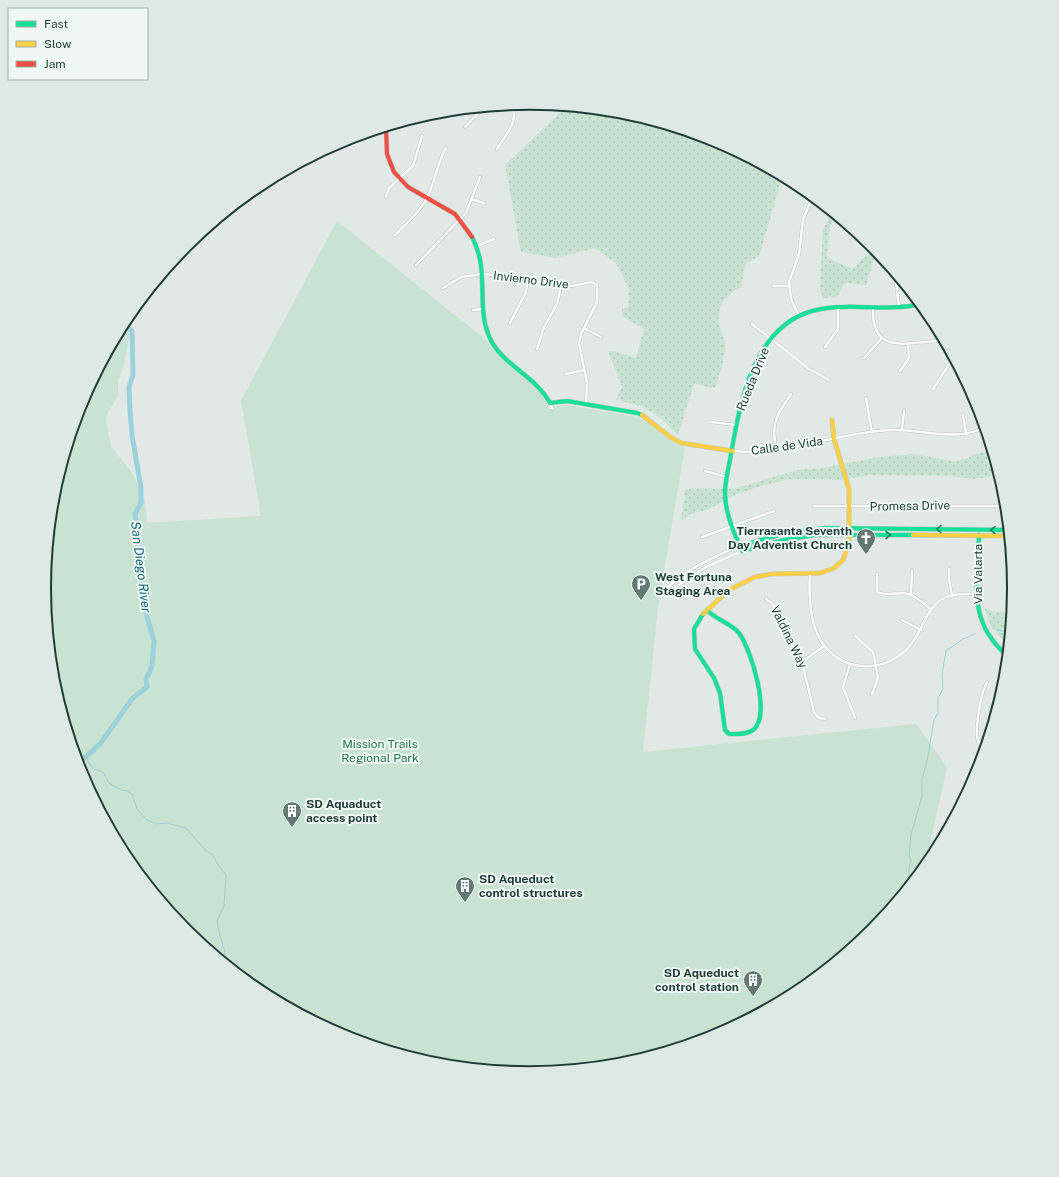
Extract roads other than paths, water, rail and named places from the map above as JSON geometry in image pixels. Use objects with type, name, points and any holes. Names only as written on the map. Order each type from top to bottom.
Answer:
[{"type":"street","points":[[497,149],[514,120],[515,114],[513,111]]},
{"type":"street","points":[[465,127],[478,113]]},
{"type":"street","points":[[386,132],[387,158],[391,168],[400,180],[416,192],[449,210],[460,219],[474,238],[483,274],[485,326],[490,340],[501,354],[539,385],[546,393],[552,408]]},
{"type":"street","points":[[386,197],[389,188],[400,180],[413,166],[422,136]]},
{"type":"street","points":[[395,235],[419,211],[427,197],[446,148]]},
{"type":"street","points":[[416,265],[466,213],[480,177]]},
{"type":"street","points":[[471,198],[484,203]]},
{"type":"street","points":[[799,316],[790,299],[789,286],[790,277],[799,254],[803,219],[811,202]]},
{"type":"street","points":[[477,246],[494,239]]},
{"type":"street","name":"Invierno Drive","points":[[443,288],[460,277],[483,274],[529,278],[561,286],[572,286],[591,282],[597,286],[596,302],[584,328]]},
{"type":"street","points":[[510,323],[525,294],[529,278]]},
{"type":"street","points":[[896,282],[898,308]]},
{"type":"street","points":[[537,349],[544,327],[557,304],[561,286]]},
{"type":"street","points":[[773,286],[789,286]]},
{"type":"street","name":"Rueda Drive","points":[[742,551],[732,525],[726,502],[725,491],[740,406],[760,356],[770,339],[782,327],[799,316],[816,311],[898,308],[915,305]]},
{"type":"street","points":[[473,310],[485,309]]},
{"type":"street","points":[[825,347],[838,329],[838,309]]},
{"type":"street","points":[[873,309],[873,319],[876,329],[882,338],[894,344],[939,341]]},
{"type":"street","points":[[752,324],[809,369],[829,380]]},
{"type":"street","points":[[586,404],[588,393],[579,343],[584,328],[600,337]]},
{"type":"street","points":[[864,358],[882,338]]},
{"type":"street","points":[[900,371],[909,358],[908,344]]},
{"type":"street","points":[[933,389],[951,362]]},
{"type":"street","points":[[566,374],[584,370]]},
{"type":"street","points":[[776,450],[774,422],[791,394]]},
{"type":"street","points":[[866,398],[872,433]]},
{"type":"street","name":"Calle de Vida","points":[[550,402],[567,401],[637,413],[647,417],[666,434],[680,442],[732,451],[754,453],[872,433],[902,430],[954,435],[966,434],[981,429]]},
{"type":"street","points":[[902,430],[904,411]]},
{"type":"street","points":[[963,415],[966,434]]},
{"type":"street","points":[[708,610],[717,621],[732,626],[740,634],[756,677],[760,694],[761,714],[758,725],[747,734],[732,735],[728,734],[725,730],[723,705],[716,682],[695,649],[694,630],[700,617],[729,590],[755,577],[772,574],[827,571],[834,568],[843,560],[848,550],[850,507],[849,489],[834,439],[832,420]]},
{"type":"street","points":[[711,422],[736,425]]},
{"type":"street","points":[[705,471],[727,477]]},
{"type":"street","name":"Promesa Drive","points":[[814,506],[1001,506]]},
{"type":"street","points":[[702,537],[774,511]]},
{"type":"street","points":[[1004,530],[803,530],[772,536],[740,546],[692,570],[664,590],[661,597],[706,567],[742,551],[773,542],[804,536],[1005,536]]},
{"type":"street","name":"Via Valarta","points":[[978,530],[979,615],[983,628],[993,643],[1004,652]]},
{"type":"street","points":[[950,568],[949,580],[952,595]]},
{"type":"street","points":[[911,594],[912,571]]},
{"type":"street","points":[[810,573],[810,600],[816,630],[824,646],[835,657],[850,664],[862,667],[876,666],[890,661],[903,653],[913,643],[931,609],[941,600],[952,595],[978,594]]},
{"type":"street","points":[[877,574],[877,592],[881,594],[911,594],[931,609]]},
{"type":"street","name":"Valdina Way","points":[[766,599],[774,604],[786,634],[802,662],[814,712],[819,718],[825,719]]},
{"type":"street","points":[[902,620],[921,630]]},
{"type":"street","points":[[855,636],[873,652],[878,678],[872,694]]},
{"type":"street","points":[[802,662],[824,646]]},
{"type":"street","points":[[850,664],[843,687],[855,718]]},
{"type":"street","points":[[981,747],[977,737],[977,730],[984,689],[988,682]]},
{"type":"street","points":[[971,775],[971,770],[976,761]]},
{"type":"waterway","name":"San Diego River","points":[[82,760],[100,744],[132,699],[147,687],[146,679],[152,666],[154,641],[145,609],[135,514],[141,503],[141,488],[132,435],[130,411],[129,387],[133,375],[132,331],[129,328]]},
{"type":"waterway","points":[[997,630],[1006,631]]},
{"type":"waterway","points":[[911,878],[909,876],[909,868],[911,860],[909,856],[911,835],[922,796],[922,779],[927,761],[934,720],[938,713],[938,698],[943,689],[942,675],[946,651],[963,639],[975,634]]},
{"type":"waterway","points":[[87,756],[88,762],[94,769],[103,772],[109,783],[132,794],[137,809],[147,820],[156,824],[166,823],[186,828],[206,851],[213,855],[218,865],[226,875],[224,906],[217,921],[225,957]]},
{"type":"place","name":"Tierrasanta Seventh Day Adventist Church","points":[[866,555]]},
{"type":"place","name":"West Fortuna Staging Area","points":[[641,601]]},
{"type":"place","name":"SD Aquaduct access point","points":[[292,828]]},
{"type":"place","name":"SD Aqueduct control structures","points":[[465,903]]},
{"type":"place","name":"SD Aqueduct control station","points":[[753,997]]},
{"type":"park label","name":"Mission Trails Regional Park","points":[[380,751]]}]
